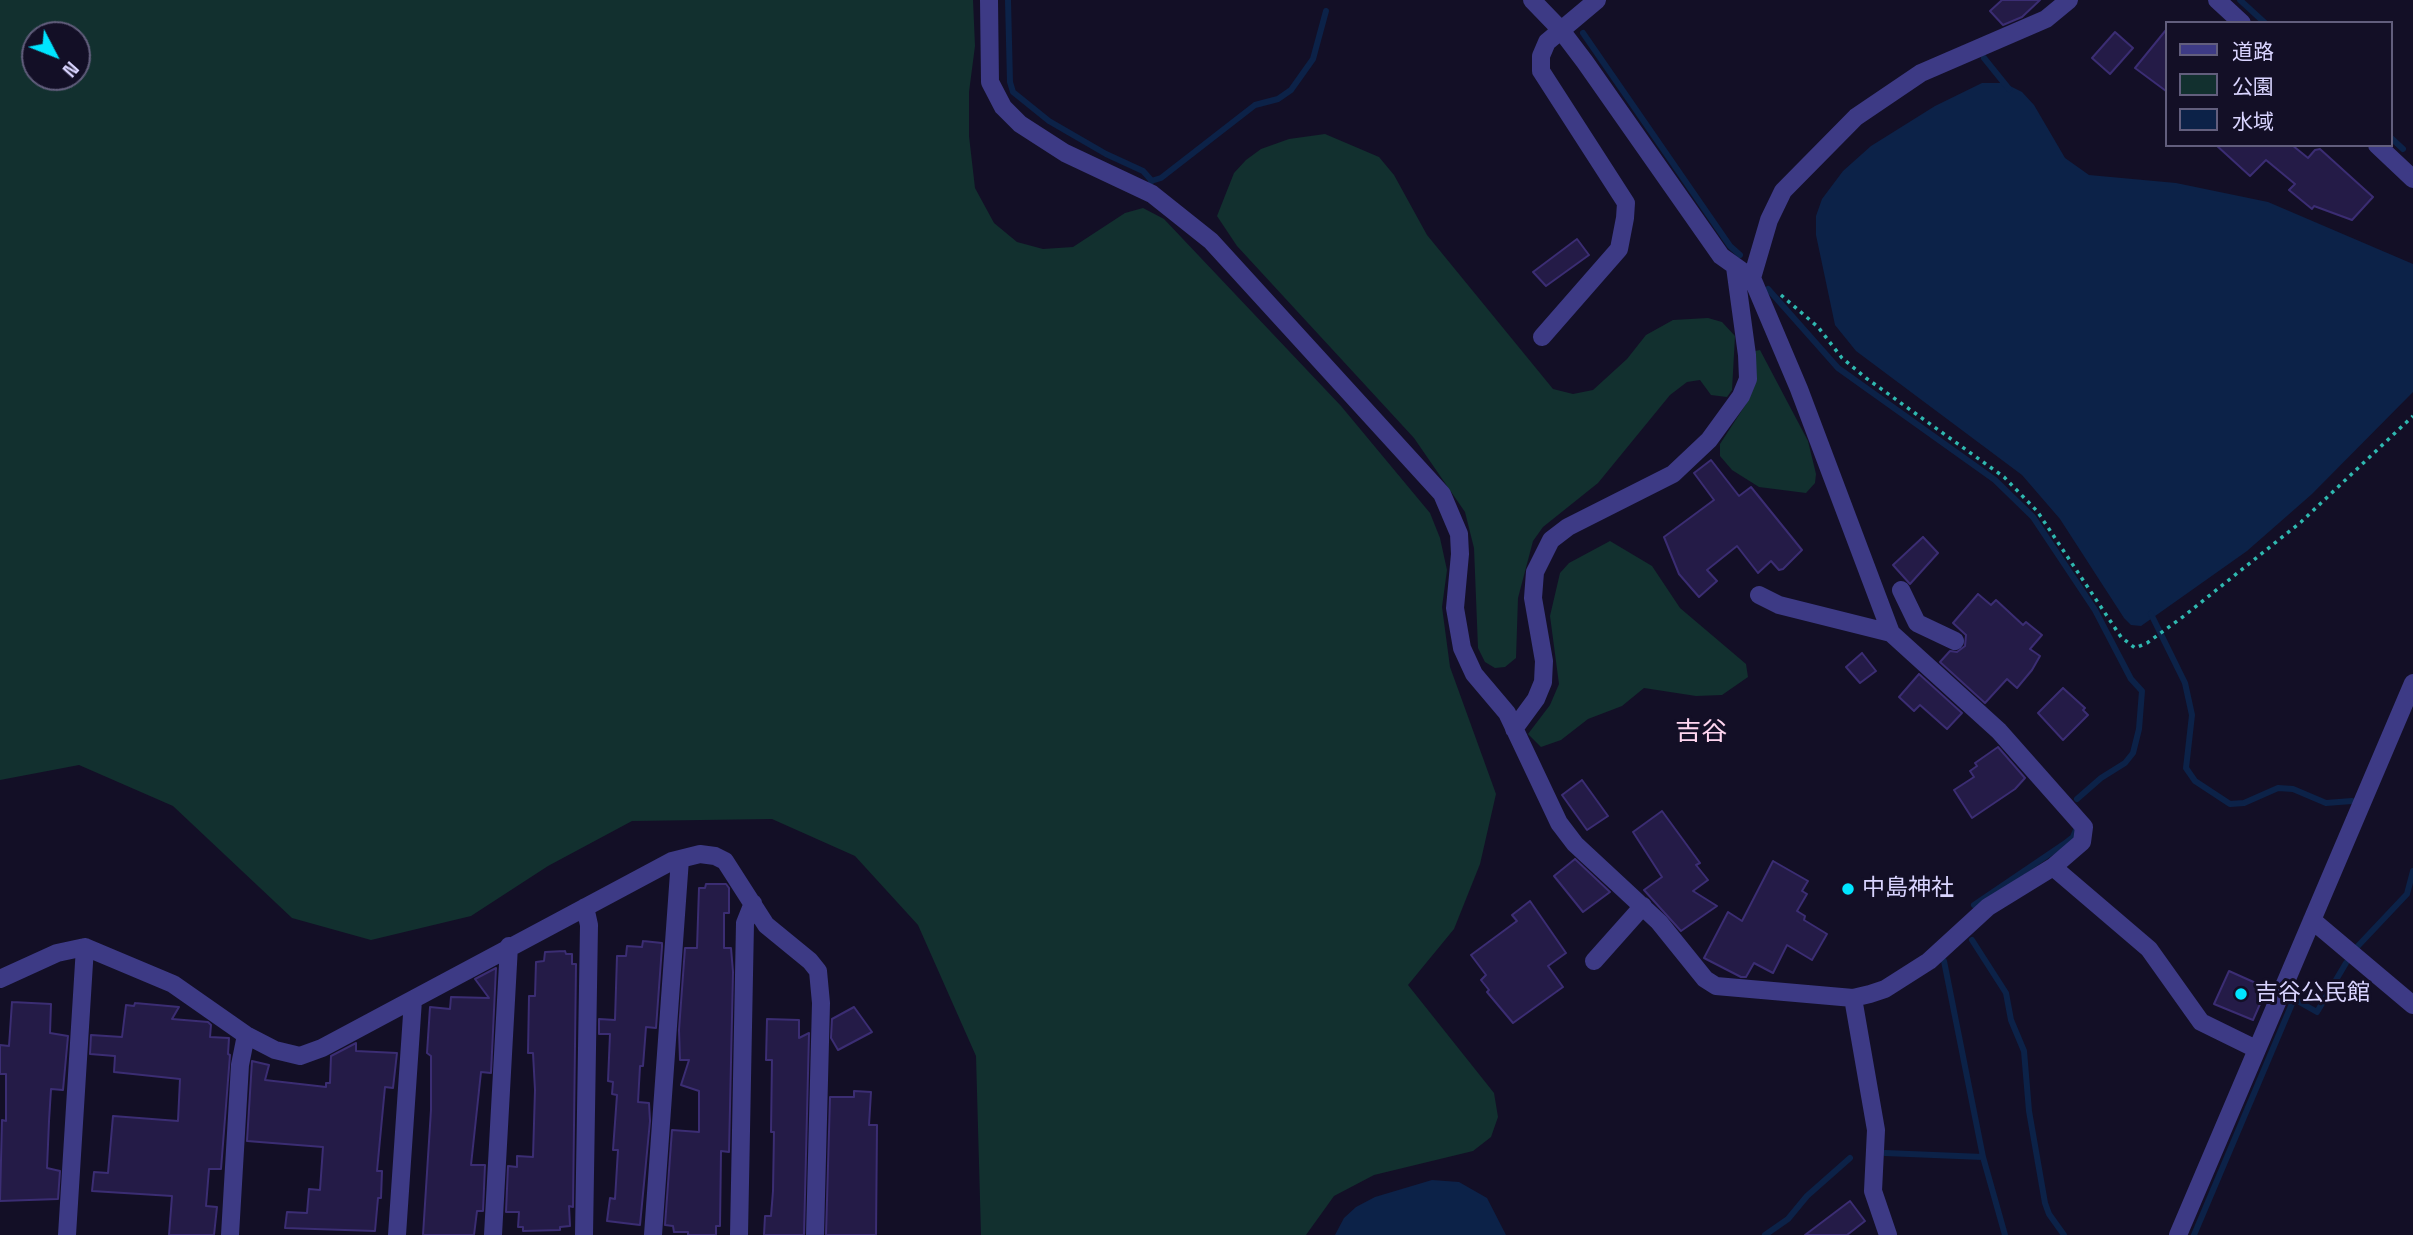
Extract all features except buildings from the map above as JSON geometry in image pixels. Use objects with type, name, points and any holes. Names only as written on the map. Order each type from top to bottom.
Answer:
[{"type":"street","points":[[989,0],[990,82],[1003,107],[1020,124],[1065,153],[1152,194],[1211,241],[1442,494],[1459,534],[1455,608],[1462,648],[1474,674],[1507,713],[1559,823],[1595,866],[1643,906],[1704,979],[1716,986],[1853,998],[1885,989],[1929,961],[1988,907],[2053,867],[2082,842],[2084,827],[1999,731],[1895,637],[1779,605],[1759,595]]},
{"type":"street","points":[[1532,0],[1560,29],[1721,256],[1752,278],[1804,401],[1895,637]]},
{"type":"street","points":[[1542,337],[1619,249],[1626,203],[1541,71],[1541,56],[1548,41],[1597,0]]},
{"type":"street","points":[[1752,278],[1769,220],[1783,191],[1856,117],[1921,73],[2046,19],[2069,0]]},
{"type":"street","points":[[2217,0],[2240,21]]},
{"type":"street","points":[[2379,147],[2413,179]]},
{"type":"street","points":[[1514,729],[1536,699],[1543,682],[1544,661],[1533,598],[1535,572],[1551,540],[1568,527],[1673,474],[1709,440],[1741,396],[1748,379],[1747,355],[1735,267]]},
{"type":"street","points":[[1901,590],[1917,623],[1955,641]]},
{"type":"street","points":[[1895,637],[1917,623]]},
{"type":"street","points":[[2178,1235],[2413,683]]},
{"type":"street","points":[[0,979],[57,953],[85,947],[173,984],[246,1035],[275,1050],[300,1056],[322,1048],[509,946],[680,859],[700,854],[725,861],[766,925],[810,961],[818,971],[821,1003],[815,1235]]},
{"type":"street","points":[[653,1235],[680,859]]},
{"type":"street","points":[[2053,867],[2149,949],[2201,1022],[2256,1049]]},
{"type":"street","points":[[739,1235],[745,923],[753,903]]},
{"type":"street","points":[[1594,961],[1643,906]]},
{"type":"street","points":[[583,1235],[589,925],[585,907]]},
{"type":"street","points":[[2312,920],[2413,1005]]},
{"type":"street","points":[[493,1235],[509,946]]},
{"type":"street","points":[[67,1235],[85,947]]},
{"type":"street","points":[[1853,998],[1876,1130],[1873,1191],[1888,1235]]},
{"type":"street","points":[[397,1235],[414,1000]]},
{"type":"street","points":[[230,1235],[240,1065],[246,1035]]},
{"type":"path","points":[[1752,278],[1767,283],[1818,327],[1842,358],[1866,378],[2004,477],[2037,511],[2121,637],[2135,648],[2147,643],[2185,616],[2301,522],[2413,416]]},
{"type":"green space","points":[[0,0],[973,0],[975,46],[969,92],[969,136],[975,188],[994,223],[1017,242],[1043,249],[1073,247],[1125,213],[1143,208],[1164,219],[1341,406],[1430,513],[1440,538],[1447,570],[1442,607],[1450,667],[1496,794],[1480,864],[1454,929],[1408,985],[1494,1093],[1498,1117],[1491,1137],[1473,1151],[1374,1175],[1334,1196],[1306,1235],[981,1235],[976,1056],[918,925],[855,856],[772,819],[632,821],[548,866],[471,916],[371,940],[292,918],[173,806],[79,765],[0,780]]},
{"type":"green space","points":[[1325,134],[1379,157],[1394,175],[1427,235],[1553,389],[1573,394],[1593,390],[1627,359],[1646,335],[1673,320],[1708,318],[1722,322],[1735,336],[1732,390],[1727,397],[1711,395],[1700,380],[1687,382],[1670,395],[1598,483],[1543,527],[1533,541],[1518,598],[1516,658],[1505,667],[1495,668],[1485,662],[1478,648],[1474,548],[1465,512],[1414,438],[1237,246],[1217,216],[1234,173],[1246,160],[1261,149],[1289,139]]},
{"type":"green space","points":[[1760,350],[1808,441],[1816,474],[1815,483],[1806,493],[1759,487],[1732,470],[1720,456],[1720,444],[1746,404],[1755,351]]},
{"type":"green space","points":[[1610,541],[1652,566],[1680,608],[1746,664],[1748,677],[1722,695],[1696,696],[1644,688],[1622,706],[1588,719],[1561,740],[1541,747],[1528,734],[1550,705],[1559,684],[1550,616],[1560,573],[1569,563]]},
{"type":"water","points":[[1982,83],[2004,83],[2022,92],[2034,105],[2065,158],[2089,175],[2176,183],[2268,202],[2413,264],[2413,392],[2312,494],[2247,551],[2141,626],[2131,625],[2124,618],[2060,519],[2022,475],[1856,351],[1835,325],[1816,235],[1816,216],[1822,199],[1843,171],[1871,146],[1935,106]]},
{"type":"water","points":[[1432,1180],[1459,1182],[1487,1198],[1506,1235],[1335,1235],[1344,1218],[1356,1207],[1375,1197]]},
{"type":"waterway","points":[[1008,0],[1010,82],[1013,92],[1049,121],[1106,154],[1143,171],[1152,181]]},
{"type":"waterway","points":[[2240,0],[2263,21]]},
{"type":"waterway","points":[[1151,181],[1161,178],[1255,105],[1278,99],[1291,90],[1313,59],[1326,11]]},
{"type":"waterway","points":[[1583,33],[1730,246],[1740,255]]},
{"type":"waterway","points":[[1984,58],[2009,89]]},
{"type":"waterway","points":[[2392,139],[2403,149]]},
{"type":"waterway","points":[[1768,289],[1838,368],[1995,480],[2033,517],[2095,610],[2131,679],[2142,691],[2139,729],[2133,753],[2125,763],[2101,778],[2077,799]]},
{"type":"waterway","points":[[2151,614],[2185,683],[2192,715],[2186,768],[2195,781],[2230,804],[2244,803],[2278,788],[2293,789],[2326,803],[2352,801]]},
{"type":"waterway","points":[[1974,905],[2064,844],[2073,837],[2076,830]]},
{"type":"waterway","points":[[2356,948],[2407,894],[2413,871]]},
{"type":"waterway","points":[[1972,940],[2006,993],[2011,1020],[2024,1051],[2029,1111],[2045,1203],[2049,1214],[2064,1235]]},
{"type":"waterway","points":[[1944,961],[1983,1157],[2005,1235]]},
{"type":"waterway","points":[[2194,1235],[2294,999],[2317,1012],[2346,963]]},
{"type":"waterway","points":[[1885,1153],[1983,1157]]},
{"type":"waterway","points":[[1765,1235],[1788,1219],[1807,1196],[1850,1158]]},
{"type":"place","name":"中島神社","points":[[1848,889]]},
{"type":"place","name":"吉谷公民館","points":[[2241,994]]},
{"type":"district","name":"吉谷","points":[[1701,733]]}]
